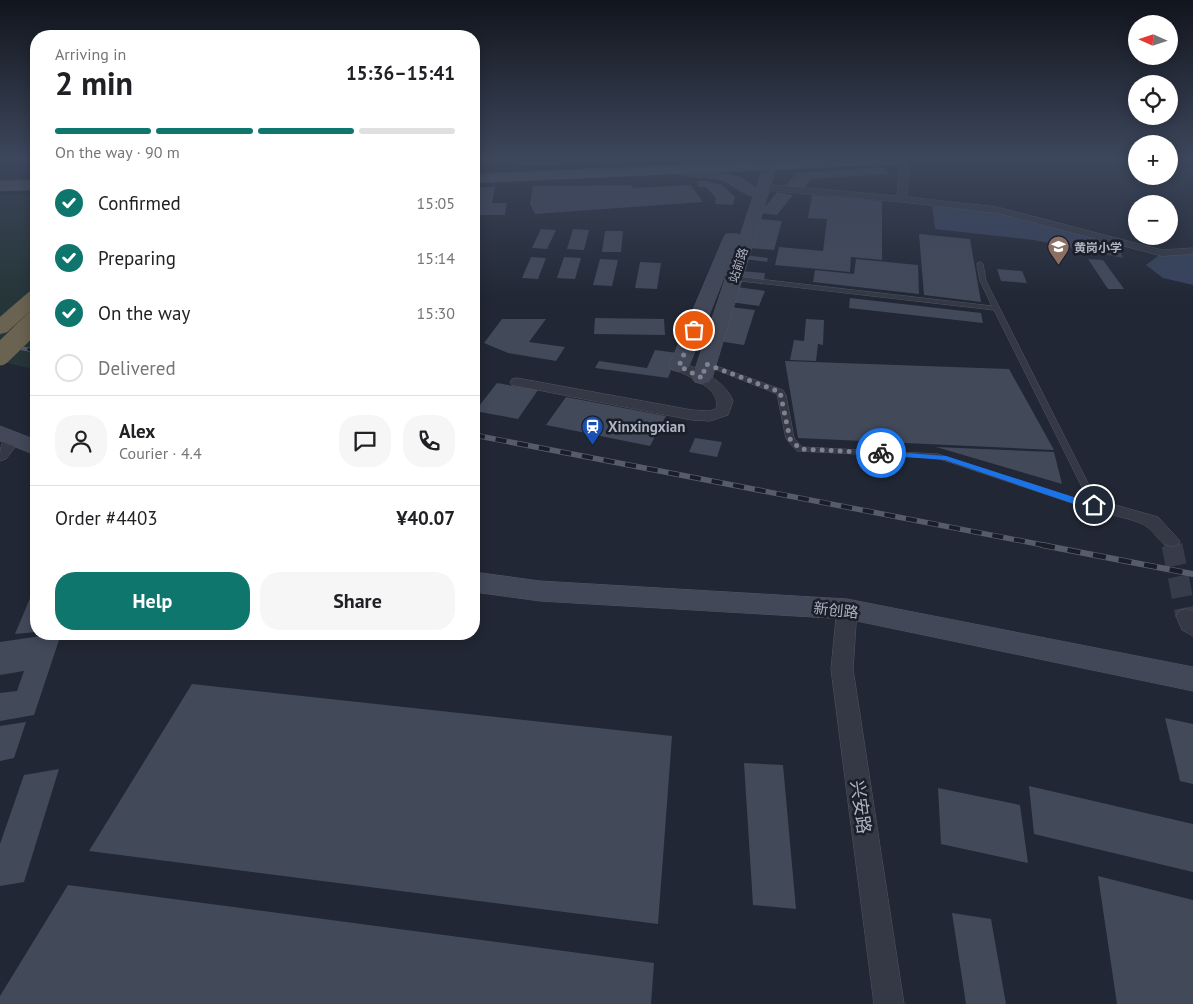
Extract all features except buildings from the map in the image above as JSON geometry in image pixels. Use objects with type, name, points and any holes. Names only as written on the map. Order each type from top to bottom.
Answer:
[{"type":"highway","points":[[0,328],[30,301]]},
{"type":"highway","points":[[0,354],[30,326]]},
{"type":"street","name":"站前路","points":[[679,366],[715,276],[749,207]]},
{"type":"street","name":"站前路","points":[[704,371],[734,278],[753,207]]},
{"type":"street","points":[[970,207],[997,210],[1162,253],[1193,251]]},
{"type":"street","points":[[517,382],[692,415],[710,416],[723,412],[726,401],[722,392],[704,371],[679,366]]},
{"type":"street","points":[[0,456],[7,436],[30,446]]},
{"type":"street","points":[[1094,505],[1152,521],[1171,541]]},
{"type":"street","name":"新创路","points":[[480,583],[540,591],[846,609],[1193,679]]},
{"type":"street","name":"兴安路","points":[[846,609],[842,669],[889,1004]]},
{"type":"lane","points":[[704,371],[780,392],[790,439],[800,449],[938,456],[1093,507],[1094,505],[982,282],[980,264]]},
{"type":"lane","points":[[715,276],[996,308]]},
{"type":"shaded area","points":[[0,207],[30,207],[30,368],[0,361]]},
{"type":"water","points":[[932,207],[1003,213],[1118,245],[1123,258],[1034,240],[935,229]]},
{"type":"water","points":[[1193,251],[1193,285],[1163,278],[1146,265],[1162,253]]},
{"type":"tunnel","points":[[1171,541],[1172,546]]},
{"type":"tunnel","points":[[1172,545],[1186,616]]},
{"type":"railway","points":[[0,344],[30,350]]},
{"type":"railway","points":[[480,436],[1048,546]]},
{"type":"railway","points":[[1042,545],[1193,574]]},
{"type":"way so far","points":[[694,330],[679,366],[702,378],[706,364],[780,392],[790,439],[800,449],[881,453]]},
{"type":"place","name":"黄岗小学","points":[[1058,266]]},
{"type":"place","name":"Xinxingxian","points":[[592,445]]},
{"type":"route","points":[[881,453],[938,456],[1089,506],[1093,507],[1094,505]]}]
